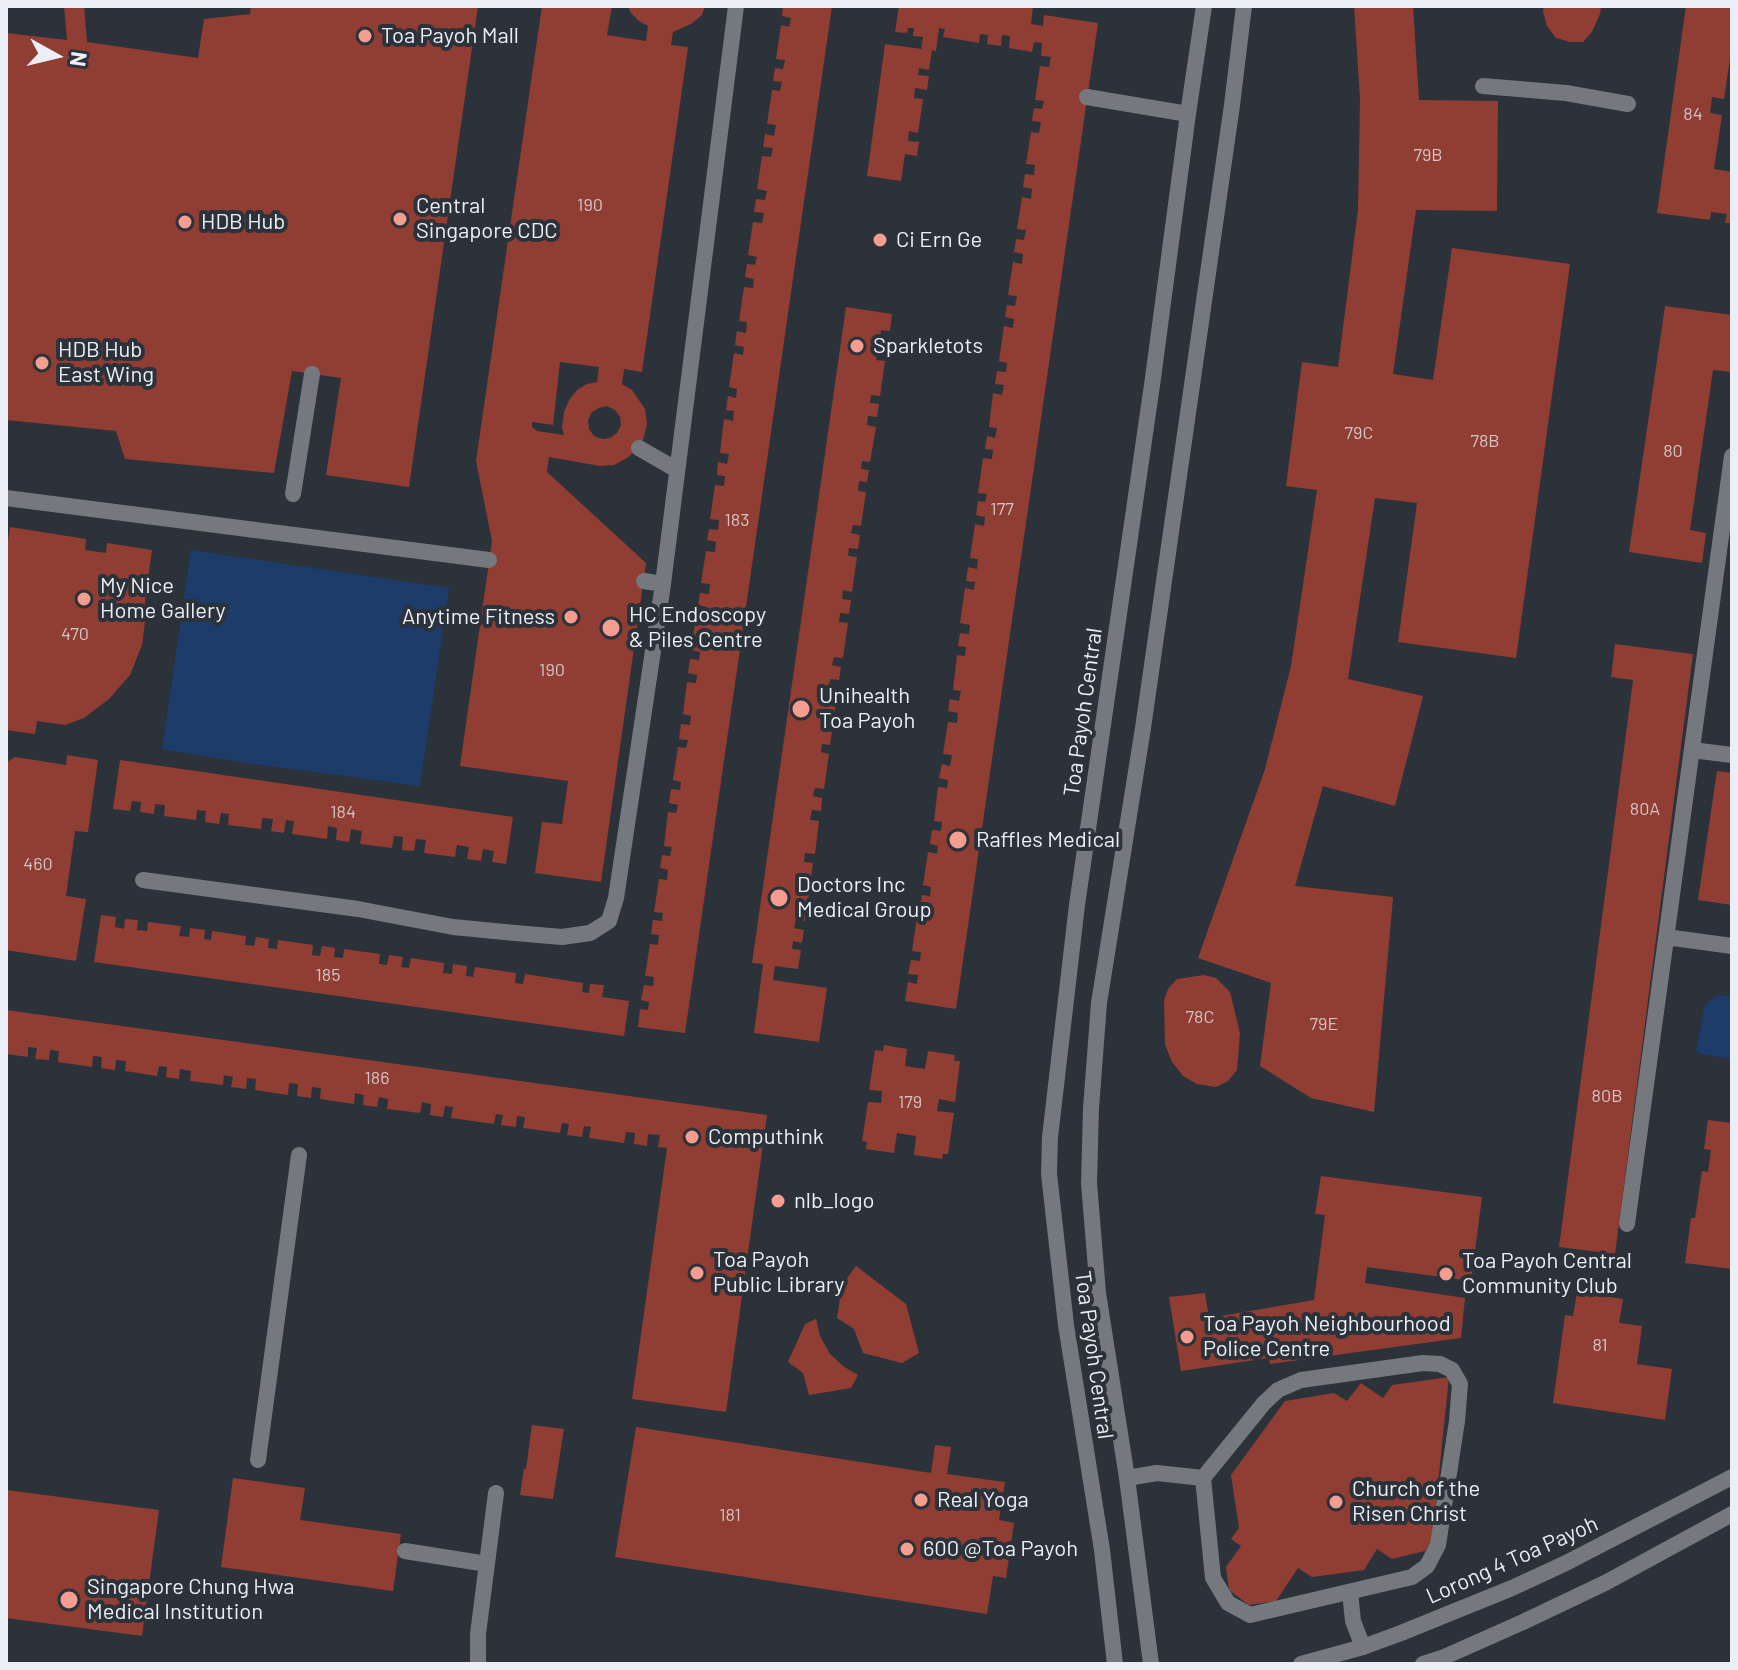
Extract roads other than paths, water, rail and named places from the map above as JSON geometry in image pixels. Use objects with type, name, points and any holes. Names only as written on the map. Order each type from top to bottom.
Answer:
[{"type":"street","points":[[143,880],[358,909],[464,928],[562,937],[590,933],[609,921],[616,898],[663,584],[736,6]]},
{"type":"street","name":"Toa Payoh Central","points":[[1115,1664],[1102,1550],[1066,1325],[1049,1174],[1050,1137],[1079,890],[1204,6]]},
{"type":"street","name":"Toa Payoh Central","points":[[1151,1664],[1093,1249],[1089,1168],[1091,1108],[1099,1003],[1143,728],[1244,6]]},
{"type":"street","points":[[1483,86],[1566,93],[1628,104]]},
{"type":"street","points":[[1087,97],[1188,114]]},
{"type":"street","points":[[293,494],[312,374]]},
{"type":"street","points":[[639,448],[677,470]]},
{"type":"street","points":[[1627,1224],[1732,456]]},
{"type":"street","points":[[6,498],[489,560]]},
{"type":"street","points":[[644,581],[663,584]]},
{"type":"street","points":[[1692,750],[1732,755]]},
{"type":"street","points":[[1666,937],[1732,946]]},
{"type":"street","points":[[258,1460],[299,1155]]},
{"type":"street","points":[[1423,1363],[1440,1364],[1452,1370],[1460,1384],[1438,1545],[1427,1566],[1412,1577],[1250,1615],[1228,1603],[1213,1578],[1203,1478],[1264,1403],[1278,1390],[1301,1380],[1423,1363]]},
{"type":"street","points":[[1127,1478],[1157,1473],[1203,1478]]},
{"type":"street","name":"Lorong 4 Toa Payoh","points":[[1301,1664],[1363,1647],[1512,1588],[1732,1477]]},
{"type":"street","points":[[478,1664],[478,1634],[496,1493]]},
{"type":"street","points":[[1423,1664],[1605,1583],[1732,1514]]},
{"type":"street","points":[[405,1551],[487,1564]]},
{"type":"street","points":[[1350,1592],[1353,1621],[1363,1647]]},
{"type":"place","name":"Toa Payoh Mall","points":[[365,36]]},
{"type":"place","name":"Central Singapore CDC","points":[[400,219]]},
{"type":"place","name":"HDB Hub","points":[[185,222]]},
{"type":"place","name":"Ci Ern Ge","points":[[880,240]]},
{"type":"place","name":"Sparkletots","points":[[857,346]]},
{"type":"place","name":"HDB Hub East Wing","points":[[42,363]]},
{"type":"place","name":"My Nice Home Gallery","points":[[84,599]]},
{"type":"place","name":"Anytime Fitness","points":[[571,617]]},
{"type":"place","name":"HC Endoscopy & Piles Centre","points":[[611,628]]},
{"type":"place","name":"Unihealth Toa Payoh","points":[[801,709]]},
{"type":"place","name":"Raffles Medical","points":[[958,840]]},
{"type":"place","name":"Doctors Inc Medical Group","points":[[779,898]]},
{"type":"place","name":"Computhink","points":[[692,1137]]},
{"type":"place","name":"nlb_logo","points":[[778,1201]]},
{"type":"place","name":"Toa Payoh Public Library","points":[[697,1273]]},
{"type":"place","name":"Toa Payoh Central Community Club","points":[[1446,1274]]},
{"type":"place","name":"Toa Payoh Neighbourhood Police Centre","points":[[1187,1337]]},
{"type":"place","name":"Real Yoga","points":[[921,1500]]},
{"type":"place","name":"Church of the Risen Christ","points":[[1336,1502]]},
{"type":"place","name":"600 @Toa Payoh","points":[[907,1549]]},
{"type":"place","name":"Singapore Chung Hwa Medical Institution","points":[[69,1600]]}]
